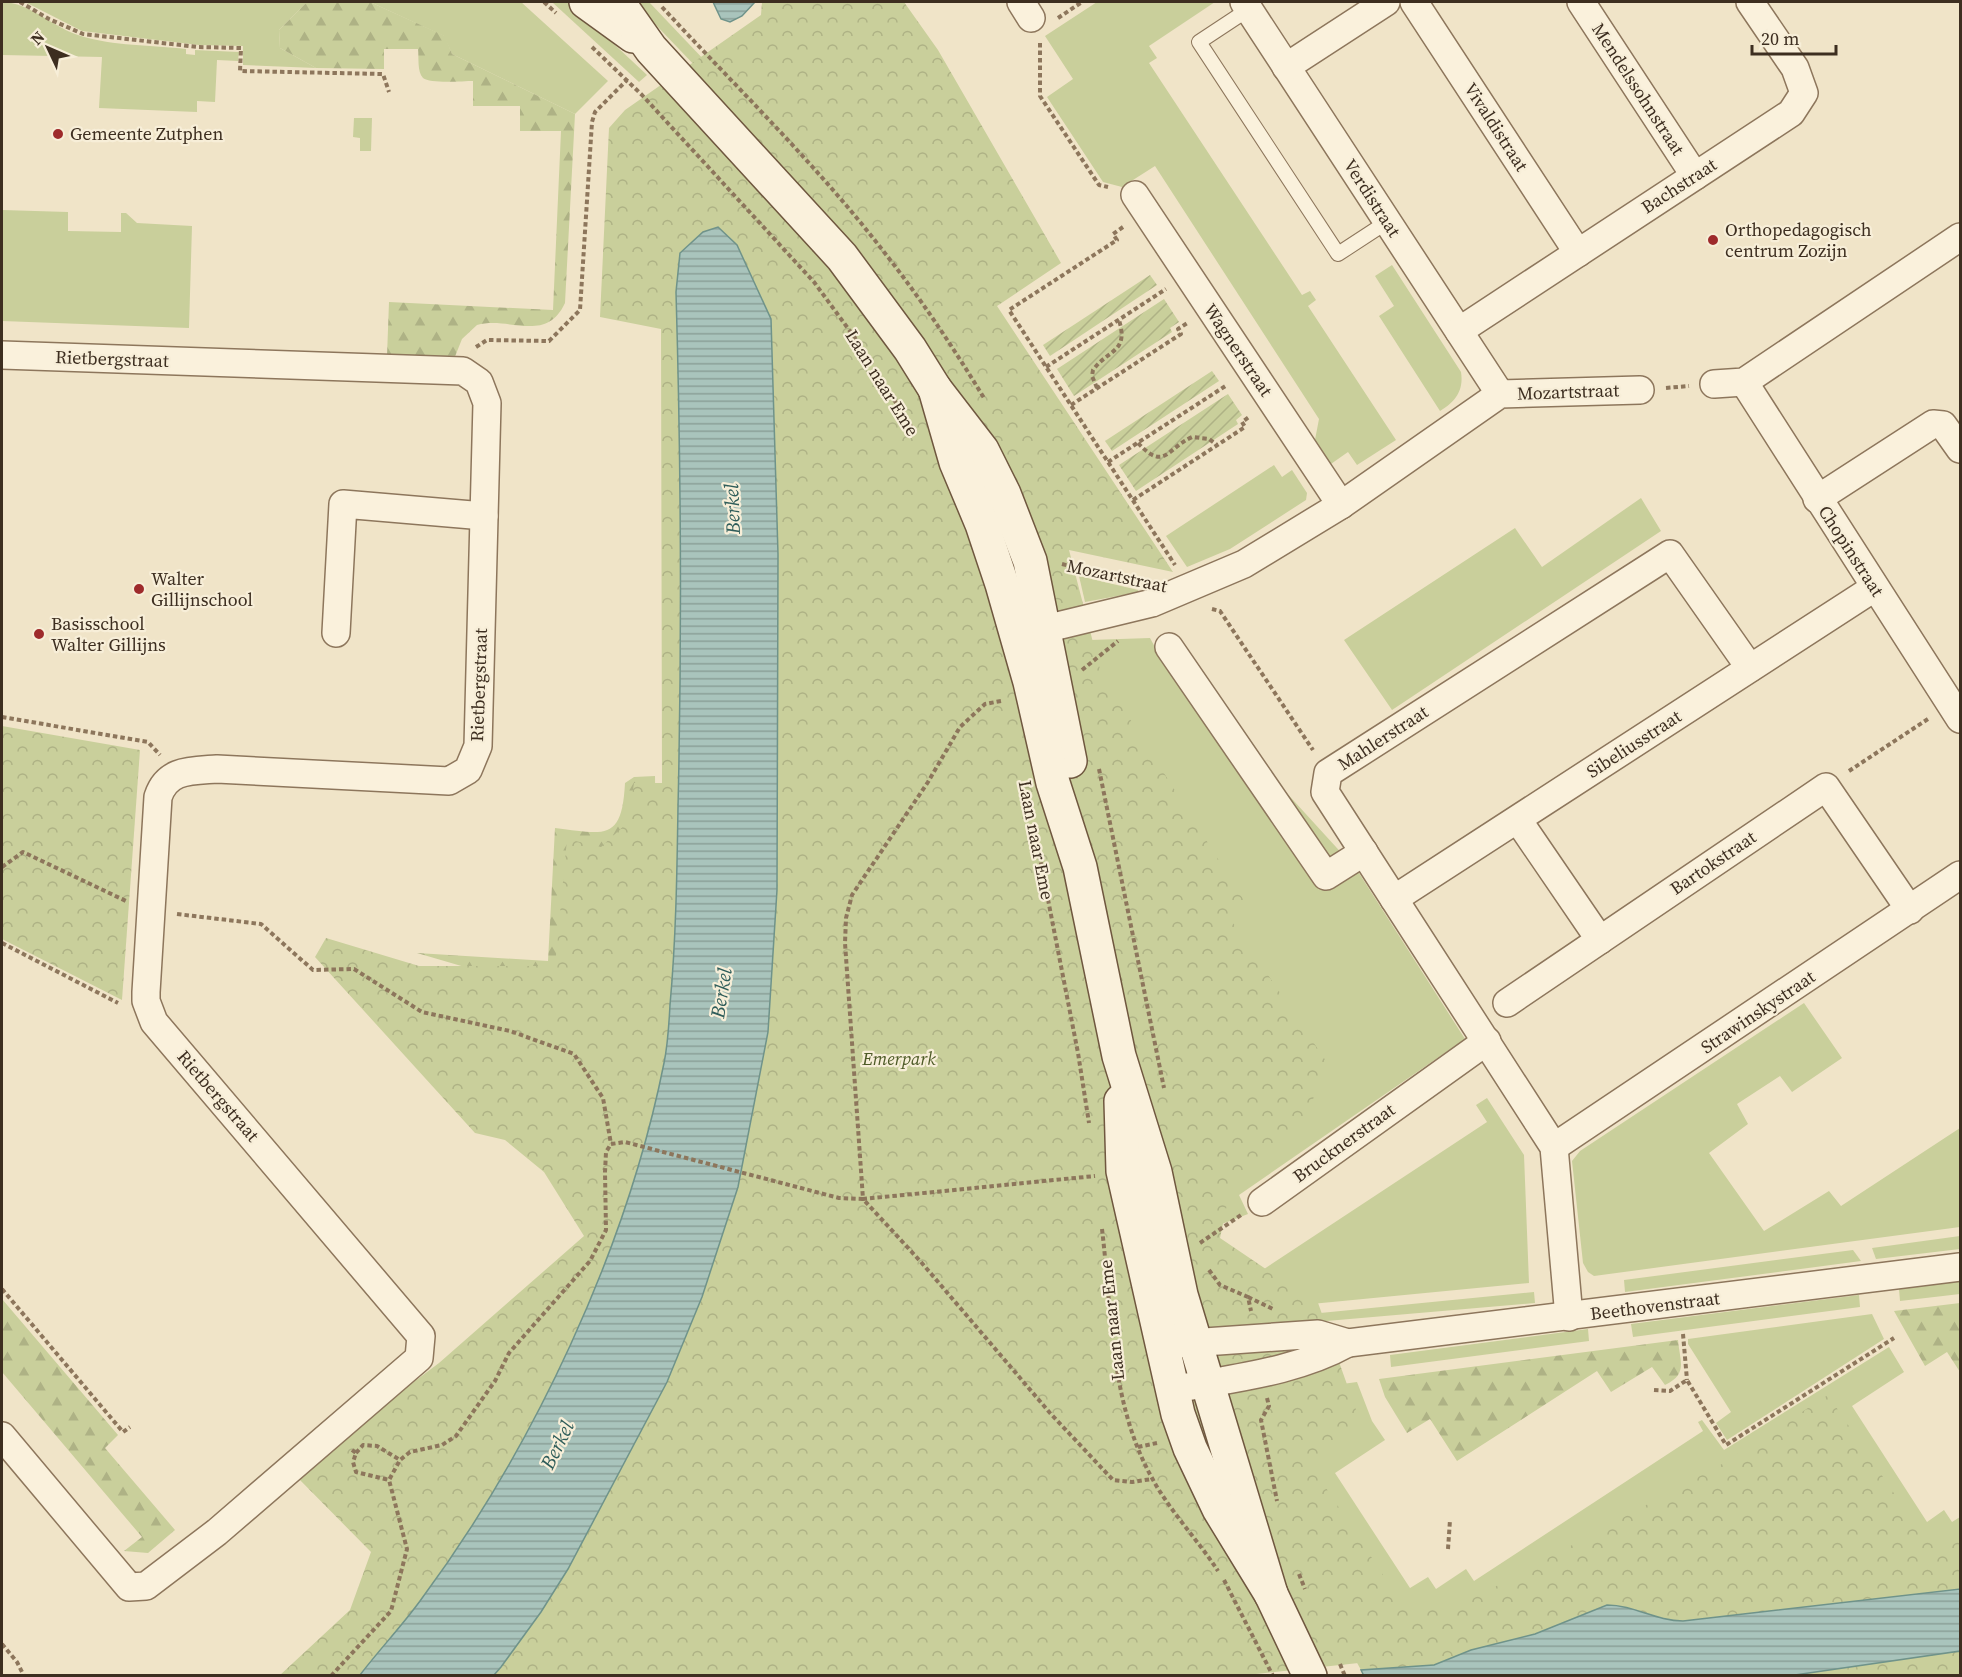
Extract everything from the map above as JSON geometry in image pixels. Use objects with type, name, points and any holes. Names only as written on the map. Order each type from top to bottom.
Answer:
[{"type":"street","name":"Laan naar Eme","points":[[586,2],[651,49]]},
{"type":"street","name":"Laan naar Eme","points":[[618,2],[651,49],[842,257],[904,340],[935,389],[982,450],[1004,494],[1033,572],[1031,632],[1053,783],[1080,867],[1119,1056],[1155,1172],[1181,1295],[1271,1594]]},
{"type":"street","points":[[1286,67],[1386,2]]},
{"type":"street","name":"Vivaldistraat","points":[[1414,2],[1578,253]]},
{"type":"street","name":"Mendelssohnstraat","points":[[1581,2],[1695,176]]},
{"type":"street","name":"Bachstraat","points":[[1459,331],[1791,112],[1804,93],[1795,68],[1750,2]]},
{"type":"street","name":"Verdistraat","points":[[1246,5],[1500,394]]},
{"type":"street","name":"Wagnerstraat","points":[[1141,204],[1341,505]]},
{"type":"street","points":[[1714,384],[1744,382],[1960,237]]},
{"type":"street","name":"Rietbergstraat","points":[[2,355],[463,371],[479,382],[487,403],[478,746],[468,770],[449,781],[217,769],[177,774],[162,787],[158,797],[146,1001],[154,1022],[422,1336],[419,1358],[191,1552],[146,1586],[129,1587],[2,1437]]},
{"type":"street","name":"Chopinstraat","points":[[1744,382],[1955,711]]},
{"type":"street","name":"Laan naar Eme","points":[[935,389],[956,462],[1031,632],[1054,677],[1075,784],[1080,867]]},
{"type":"street","name":"Mozartstraat","points":[[1031,632],[1152,603],[1188,590],[1269,551],[1341,505],[1500,394],[1640,390]]},
{"type":"street","points":[[1817,499],[1933,423],[1943,425],[1960,449]]},
{"type":"street","points":[[336,633],[343,504],[484,516]]},
{"type":"street","name":"Mahlerstraat","points":[[1364,852],[1325,792],[1328,773],[1670,554],[1749,668]]},
{"type":"street","name":"Sibeliusstraat","points":[[1394,899],[1874,588]]},
{"type":"street","points":[[1169,647],[1326,876],[1364,852],[1554,1148],[1569,1317]]},
{"type":"street","points":[[1826,787],[1910,910]]},
{"type":"street","name":"Bartokstraat","points":[[1507,1003],[1826,787]]},
{"type":"street","points":[[1518,820],[1600,940]]},
{"type":"street","name":"Strawinskystraat","points":[[1554,1148],[1960,875]]},
{"type":"street","name":"Brucknerstraat","points":[[1262,1202],[1487,1041]]},
{"type":"street","name":"Laan naar Eme","points":[[1119,1056],[1123,1171],[1171,1390],[1190,1448],[1219,1509],[1271,1594],[1310,1676]]},
{"type":"street","name":"Beethovenstraat","points":[[1161,1345],[1318,1334],[1348,1342],[1569,1317],[1960,1267]]},
{"type":"street","name":"Beethovenstraat","points":[[1171,1390],[1274,1371],[1323,1356],[1348,1342]]},
{"type":"lane","points":[[1246,5],[1199,42],[1338,254],[1387,222]]},
{"type":"path","points":[[20,2],[59,24],[83,34],[198,47],[241,48],[240,71],[383,74],[389,92]]},
{"type":"path","points":[[1031,20],[1040,96],[1099,185],[1141,204],[1113,234],[1117,240],[1009,310],[1180,572]]},
{"type":"path","name":"Laan naar Eme","points":[[463,371],[471,352],[480,343],[487,340],[549,341],[580,310],[592,122],[596,112],[627,80],[814,282],[855,338],[915,434]]},
{"type":"path","points":[[1046,367],[1188,274]]},
{"type":"path","points":[[1071,405],[1181,334],[1178,329],[1210,308]]},
{"type":"path","points":[[1097,388],[1092,376],[1093,370],[1113,353],[1120,343],[1123,332],[1119,320]]},
{"type":"path","points":[[1108,462],[1251,369]]},
{"type":"path","name":"Mozartstraat","points":[[1640,390],[1714,384]]},
{"type":"path","points":[[1133,500],[1245,427],[1242,422],[1272,402]]},
{"type":"path","points":[[1138,443],[1149,454],[1158,457],[1168,455],[1192,437],[1209,439],[1217,446]]},
{"type":"path","name":"Mozartstraat","points":[[1033,572],[1057,562],[1129,581]]},
{"type":"path","points":[[1204,607],[1220,611],[1328,773]]},
{"type":"path","points":[[1054,677],[1080,672],[1125,634]]},
{"type":"path","points":[[1000,701],[985,704],[960,727],[928,782],[852,896],[846,918],[845,943],[852,1072],[863,1199],[921,1262],[1050,1413],[1113,1480],[1132,1482],[1152,1479]]},
{"type":"path","points":[[1826,787],[1955,711]]},
{"type":"path","points":[[2,717],[148,742],[177,774]]},
{"type":"path","name":"Laan naar Eme","points":[[1034,830],[1078,1053],[1090,1131]]},
{"type":"path","points":[[2,867],[23,852],[117,897],[151,910],[261,924],[313,970],[354,969],[422,1012],[510,1030],[574,1054],[603,1098],[611,1144],[606,1152],[606,1230],[590,1262],[509,1353],[495,1381],[456,1436],[442,1445],[410,1452],[400,1460],[389,1480],[406,1549],[391,1611],[331,1676]]},
{"type":"path","points":[[2,943],[154,1022]]},
{"type":"path","points":[[611,1144],[625,1142],[839,1198],[863,1199],[1096,1176]]},
{"type":"path","points":[[1095,1164],[1097,1187]]},
{"type":"path","points":[[1200,1243],[1262,1202]]},
{"type":"path","name":"Laan naar Eme","points":[[1101,1221],[1118,1381],[1127,1417],[1152,1479],[1222,1578],[1273,1676]]},
{"type":"path","points":[[2,1289],[123,1432],[130,1427]]},
{"type":"path","points":[[1683,1334],[1687,1380],[1726,1445],[1894,1338]]},
{"type":"path","points":[[1654,1389],[1670,1391],[1687,1380]]},
{"type":"path","points":[[1260,1420],[1278,1503]]},
{"type":"path","points":[[332,1431],[356,1453]]},
{"type":"path","points":[[389,1480],[356,1472],[353,1462],[356,1453],[363,1445],[377,1446],[400,1460]]},
{"type":"path","points":[[1448,1549],[1450,1520]]},
{"type":"path","points":[[1297,1569],[1310,1600]]},
{"type":"path","points":[[2,1644],[17,1662],[24,1676]]},
{"type":"path","points":[[1338,1660],[1345,1676]]},
{"type":"green space","points":[[2,2],[22,6],[71,32],[93,39],[186,49],[186,54],[195,55],[195,50],[239,52],[238,61],[217,60],[215,102],[197,101],[197,112],[99,108],[102,57],[2,55]]},
{"type":"green space","points":[[25,2],[307,2],[279,30],[280,48],[316,68],[243,65],[243,46],[199,45],[82,31]]},
{"type":"green space","points":[[307,2],[370,2],[445,36],[452,54],[575,114],[565,303],[557,315],[548,322],[538,326],[489,323],[477,325],[462,339],[454,359],[387,356],[389,302],[553,310],[561,131],[520,131],[520,106],[473,106],[473,81],[439,82],[423,78],[419,68],[418,49],[384,49],[384,69],[316,68],[280,48],[279,30]]},
{"type":"green space","points":[[370,2],[521,2],[608,81],[575,114],[452,54],[444,36]]},
{"type":"green space","points":[[552,2],[569,2],[647,75],[639,82]]},
{"type":"green space","points":[[634,2],[649,2],[707,63],[699,70]]},
{"type":"green space","name":"Emerpark","points":[[762,2],[904,2],[938,50],[1061,263],[997,306],[1173,572],[1069,550],[1101,673],[1247,905],[1229,917],[1328,1064],[1299,1132],[1230,1190],[1220,1238],[1288,1284],[1317,1300],[1360,1421],[1311,1465],[1408,1613],[1476,1597],[1722,1464],[1828,1395],[1926,1541],[1960,1536],[1960,1675],[1375,1676],[1368,1662],[1238,1676],[279,1676],[350,1610],[371,1552],[297,1477],[355,1426],[439,1363],[584,1236],[544,1172],[505,1140],[475,1133],[315,957],[326,938],[419,966],[555,966],[567,839],[601,847],[628,822],[634,783],[662,783],[661,329],[600,317],[609,128],[625,110],[761,15]]},
{"type":"green space","points":[[1097,2],[1215,2],[1149,46],[1157,58],[1149,63],[1302,295],[1310,291],[1316,300],[1308,306],[1396,440],[1357,465],[1348,452],[1328,466],[1314,445],[1319,419],[1155,166],[1122,187],[1103,182],[1047,97],[1073,79],[1045,36]]},
{"type":"green space","points":[[354,118],[372,118],[371,151],[360,151],[360,138],[353,137]]},
{"type":"green space","points":[[2,210],[68,212],[68,231],[121,232],[121,213],[126,213],[137,223],[192,226],[189,328],[2,321]]},
{"type":"green space","points":[[1392,265],[1461,372],[1460,390],[1450,404],[1440,411],[1379,316],[1394,306],[1375,276]]},
{"type":"green space","points":[[1150,275],[1157,285],[1050,356],[1043,345]]},
{"type":"green space","points":[[1164,299],[1179,322],[1170,328],[1172,332],[1074,396],[1057,369]]},
{"type":"green space","points":[[1212,371],[1219,381],[1112,451],[1105,441]]},
{"type":"green space","points":[[1228,394],[1242,415],[1236,420],[1238,424],[1136,491],[1119,465]]},
{"type":"green space","points":[[1274,465],[1282,477],[1292,470],[1307,493],[1306,500],[1230,549],[1187,567],[1166,536]]},
{"type":"green space","points":[[1641,498],[1661,531],[1392,710],[1344,640],[1515,528],[1542,567]]},
{"type":"green space","points":[[1079,576],[1138,590],[1139,592],[1085,602]]},
{"type":"green space","points":[[1150,638],[1157,651],[1357,870],[1465,1039],[1239,1195],[1248,1214],[1206,1230],[1090,640]]},
{"type":"green space","points":[[2,726],[140,750],[122,1000],[2,939]]},
{"type":"green space","points":[[655,776],[656,855],[567,997],[417,953],[548,961],[555,828],[587,832],[608,830],[615,825],[620,816],[625,783],[634,777]]},
{"type":"green space","points":[[1804,1003],[1842,1058],[1792,1092],[1780,1076],[1737,1104],[1748,1124],[1709,1153],[1764,1231],[1829,1191],[1841,1206],[1960,1128],[1960,1227],[1594,1276],[1588,1272],[1583,1263],[1572,1161],[1580,1151]]},
{"type":"green space","points":[[1487,1098],[1524,1155],[1529,1283],[1301,1305],[1258,1273],[1487,1122],[1476,1105]]},
{"type":"green space","points":[[1960,1236],[1960,1249],[1876,1259],[1872,1248]]},
{"type":"green space","points":[[1853,1250],[1861,1261],[1625,1292],[1624,1280]]},
{"type":"green space","points":[[1960,1281],[1960,1294],[1900,1301],[1899,1289]]},
{"type":"green space","points":[[1534,1292],[1535,1303],[1315,1322],[1300,1315]]},
{"type":"green space","points":[[1859,1295],[1860,1307],[1633,1337],[1631,1324]]},
{"type":"green space","points":[[2,1299],[118,1435],[105,1448],[175,1530],[148,1553],[124,1551],[142,1537],[2,1372]]},
{"type":"green space","points":[[1960,1303],[1960,1372],[1947,1352],[1925,1366],[1894,1311]]},
{"type":"green space","points":[[1872,1314],[1884,1339],[1727,1440],[1716,1423],[1731,1412],[1688,1344],[1688,1339]]},
{"type":"green space","points":[[1588,1329],[1589,1341],[1391,1367],[1390,1355]]},
{"type":"green space","points":[[1678,1340],[1680,1372],[1665,1385],[1652,1367],[1611,1392],[1597,1371],[1457,1461],[1430,1419],[1407,1433],[1385,1397],[1379,1379]]},
{"type":"green space","points":[[1889,1347],[1904,1372],[1852,1406],[1927,1522],[1944,1510],[1952,1522],[1960,1517],[1960,1589],[1434,1665],[1361,1670],[1334,1621],[1278,1418],[1335,1385],[1357,1382],[1372,1421],[1385,1440],[1335,1473],[1410,1588],[1428,1577],[1436,1589],[1466,1569],[1474,1581],[1703,1431],[1698,1422],[1702,1420],[1724,1450]]},
{"type":"water","points":[[713,2],[755,2],[742,16],[730,22],[721,19]]},
{"type":"water","name":"Berkel","points":[[718,227],[737,245],[771,319],[778,554],[777,890],[768,1032],[738,1187],[702,1297],[667,1382],[568,1569],[541,1612],[501,1667],[494,1675],[360,1675],[413,1611],[461,1542],[501,1479],[537,1413],[600,1275],[626,1204],[648,1133],[664,1063],[668,1034],[676,906],[680,485],[676,292],[680,253],[703,232]]},
{"type":"water","points":[[1960,1589],[1960,1651],[1788,1676],[1364,1676],[1361,1670],[1434,1665],[1471,1650],[1535,1634],[1607,1605],[1683,1621]]},
{"type":"place","name":"Gemeente Zutphen","points":[[58,134]]},
{"type":"place","name":"Orthopedagogisch centrum Zozijn","points":[[1713,240]]},
{"type":"place","name":"Walter Gillijnschool","points":[[139,589]]},
{"type":"place","name":"Basisschool Walter Gillijns","points":[[39,634]]}]
